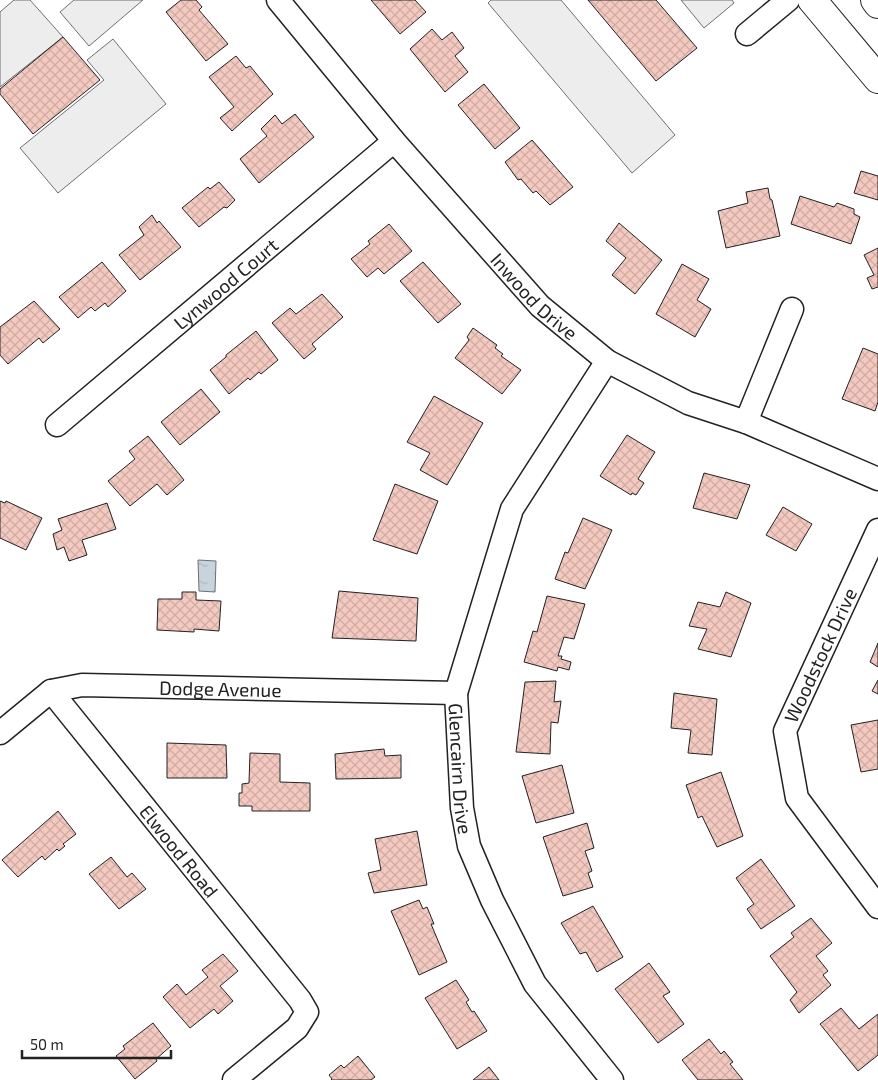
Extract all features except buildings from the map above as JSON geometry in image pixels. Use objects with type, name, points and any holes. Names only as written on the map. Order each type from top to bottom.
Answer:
[{"type":"highway","points":[[812,0],[878,79]]},
{"type":"highway","points":[[875,0],[878,4]]},
{"type":"street","name":"Inwood Drive","points":[[278,0],[394,141],[540,306],[607,361],[688,403],[746,422],[878,479]]},
{"type":"street","points":[[747,34],[788,0]]},
{"type":"street","name":"Lynwood Court","points":[[57,425],[394,141]]},
{"type":"street","points":[[746,422],[792,309]]},
{"type":"street","name":"Glencairn Drive","points":[[607,361],[512,509],[456,693],[462,808],[469,846],[492,900],[535,984],[612,1080]]},
{"type":"street","name":"Woodstock Drive","points":[[878,530],[785,732],[797,798],[878,907]]},
{"type":"street","name":"Dodge Avenue","points":[[0,733],[51,691],[82,685],[456,693]]},
{"type":"street","name":"Elwood Road","points":[[51,691],[300,1000],[307,1012],[296,1028],[234,1080]]},
{"type":"shaded area","points":[[14,0],[30,0],[63,37],[0,87],[0,12]]},
{"type":"shaded area","points":[[74,0],[143,0],[89,46],[60,12]]},
{"type":"shaded area","points":[[491,0],[561,0],[675,135],[632,173],[488,3]]},
{"type":"shaded area","points":[[681,0],[732,0],[734,3],[704,28]]},
{"type":"shaded area","points":[[113,39],[166,104],[58,193],[20,148],[104,80],[87,60]]},
{"type":"water","points":[[198,560],[216,561],[215,592],[199,591]]}]
